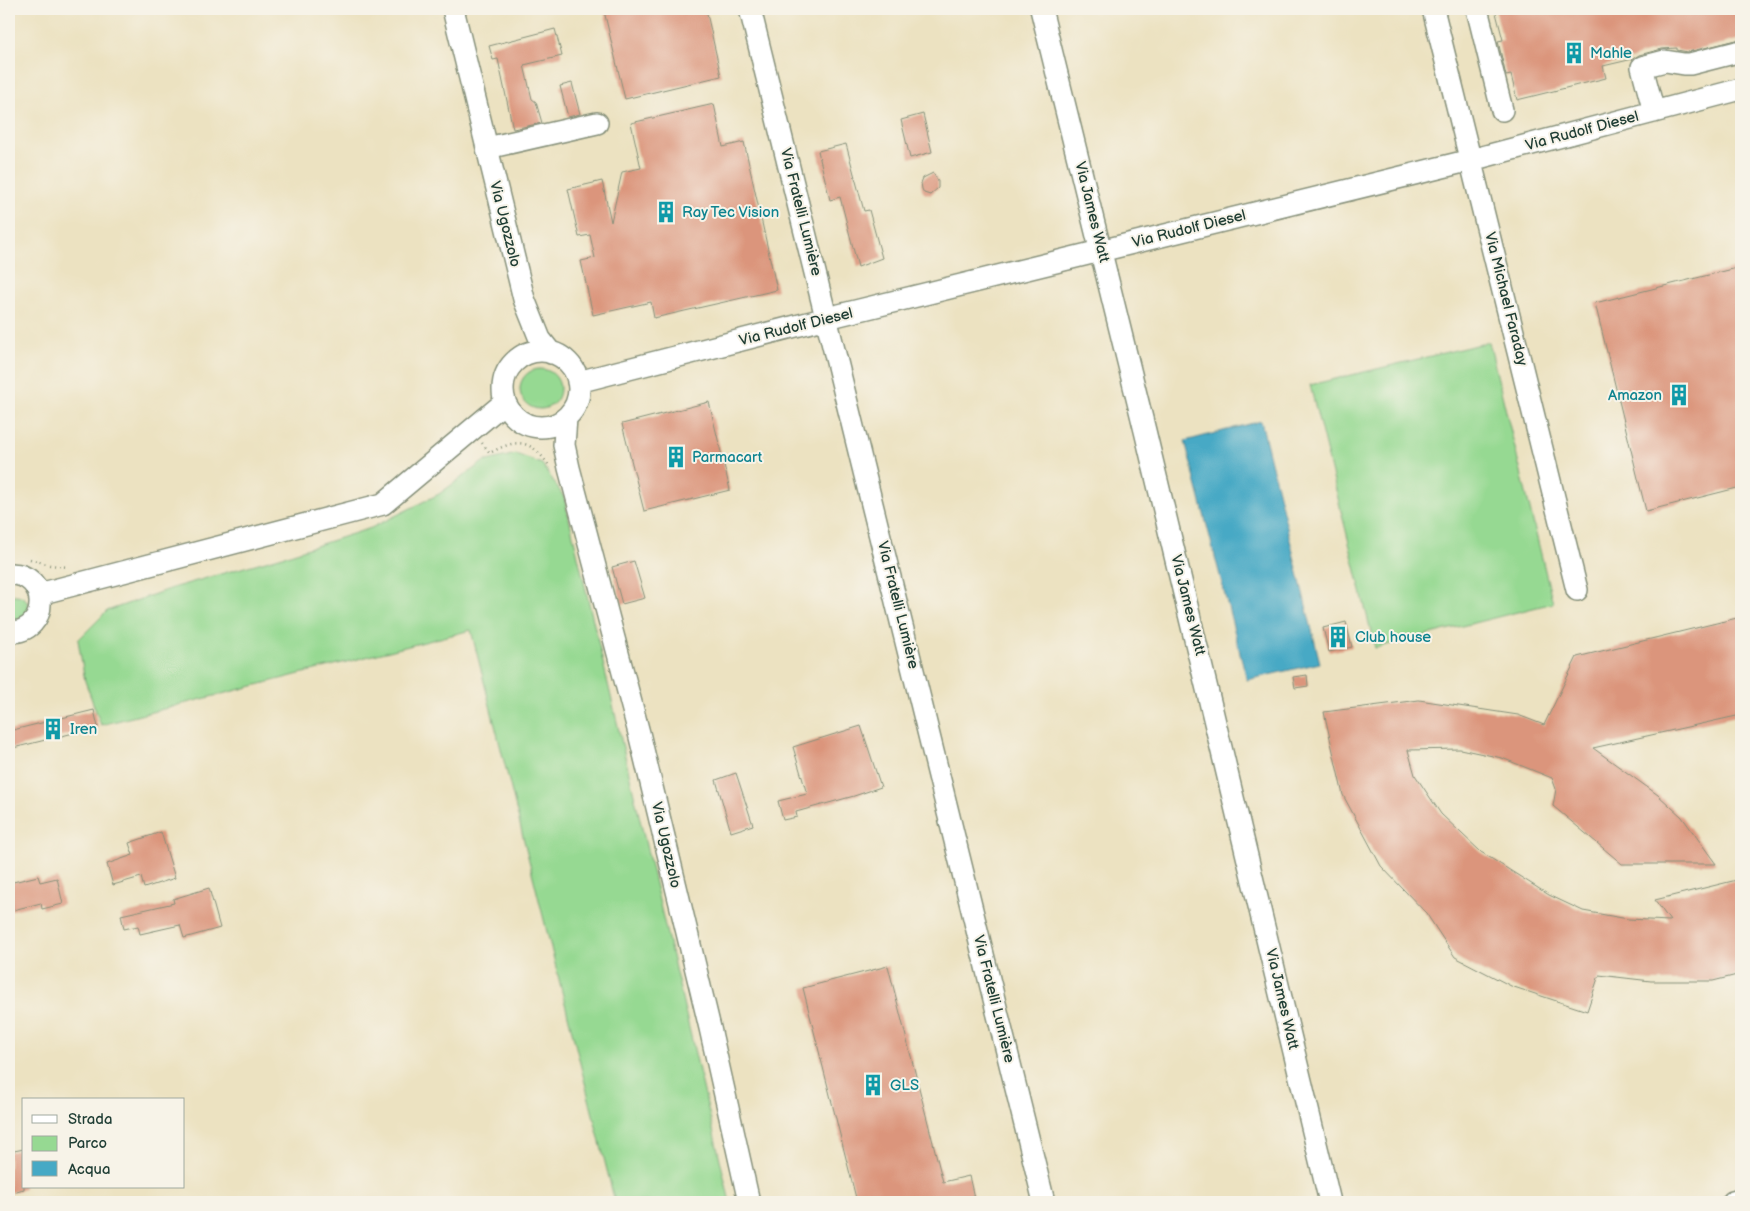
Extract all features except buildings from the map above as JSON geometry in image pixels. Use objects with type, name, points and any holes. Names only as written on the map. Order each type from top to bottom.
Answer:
[{"type":"street","name":"Via Ugozzolo","points":[[453,9],[524,299],[540,339],[551,353]]},
{"type":"street","name":"Via Fratelli Lumière","points":[[750,9],[1044,1202]]},
{"type":"street","name":"Via James Watt","points":[[1041,9],[1102,250],[1330,1202]]},
{"type":"street","name":"Via Michael Faraday","points":[[1433,9],[1577,590]]},
{"type":"street","points":[[1477,9],[1502,110]]},
{"type":"street","points":[[1654,112],[1642,67],[1665,61],[1690,64],[1741,51]]},
{"type":"street","name":"Via Rudolf Diesel","points":[[578,382],[827,318],[1471,160],[1741,89]]},
{"type":"street","points":[[487,148],[596,123]]},
{"type":"street","name":"Via Ugozzolo","points":[[517,360],[524,335],[524,299]]},
{"type":"street","points":[[539,351],[551,353],[569,364],[575,372],[578,382],[577,402],[566,418],[555,425],[542,428],[529,426],[518,421],[504,402],[502,391],[504,379],[509,368],[527,354],[539,351]]},
{"type":"street","points":[[39,594],[383,504],[504,402]]},
{"type":"street","name":"Via Ugozzolo","points":[[566,418],[564,445],[574,490],[639,732],[749,1202]]},
{"type":"street","name":"Via Ugozzolo","points":[[529,426],[548,443],[574,490]]},
{"type":"street","points":[[9,574],[20,575],[29,579],[39,594],[41,604],[39,614],[28,628],[9,632]]},
{"type":"street","points":[[1733,1202],[1741,1200]]},
{"type":"path","points":[[471,430],[490,453],[506,444],[522,442],[534,449],[547,462],[552,472],[563,469]]},
{"type":"path","points":[[27,558],[66,567],[76,565]]},
{"type":"green space","points":[[1489,342],[1553,603],[1375,648],[1310,385]]},
{"type":"green space","points":[[540,369],[554,375],[560,389],[554,403],[540,409],[526,403],[520,389],[526,375]]},
{"type":"green space","points":[[516,454],[542,464],[564,497],[730,1202],[615,1202],[471,630],[101,725],[85,681],[78,640],[107,611],[172,588],[290,554],[371,528],[439,494],[483,462]]},
{"type":"green space","points":[[12,595],[25,598],[28,603],[29,610],[21,621],[9,619],[9,597]]},
{"type":"water","points":[[1261,421],[1320,663],[1247,680],[1185,441]]},
{"type":"place","name":"Mahle","points":[[1574,53]]},
{"type":"place","name":"Ray Tec Vision","points":[[666,212]]},
{"type":"place","name":"Amazon","points":[[1679,395]]},
{"type":"place","name":"Parmacart","points":[[676,457]]},
{"type":"place","name":"Club house","points":[[1338,637]]},
{"type":"place","name":"Iren","points":[[53,729]]},
{"type":"place","name":"GLS","points":[[873,1085]]}]
